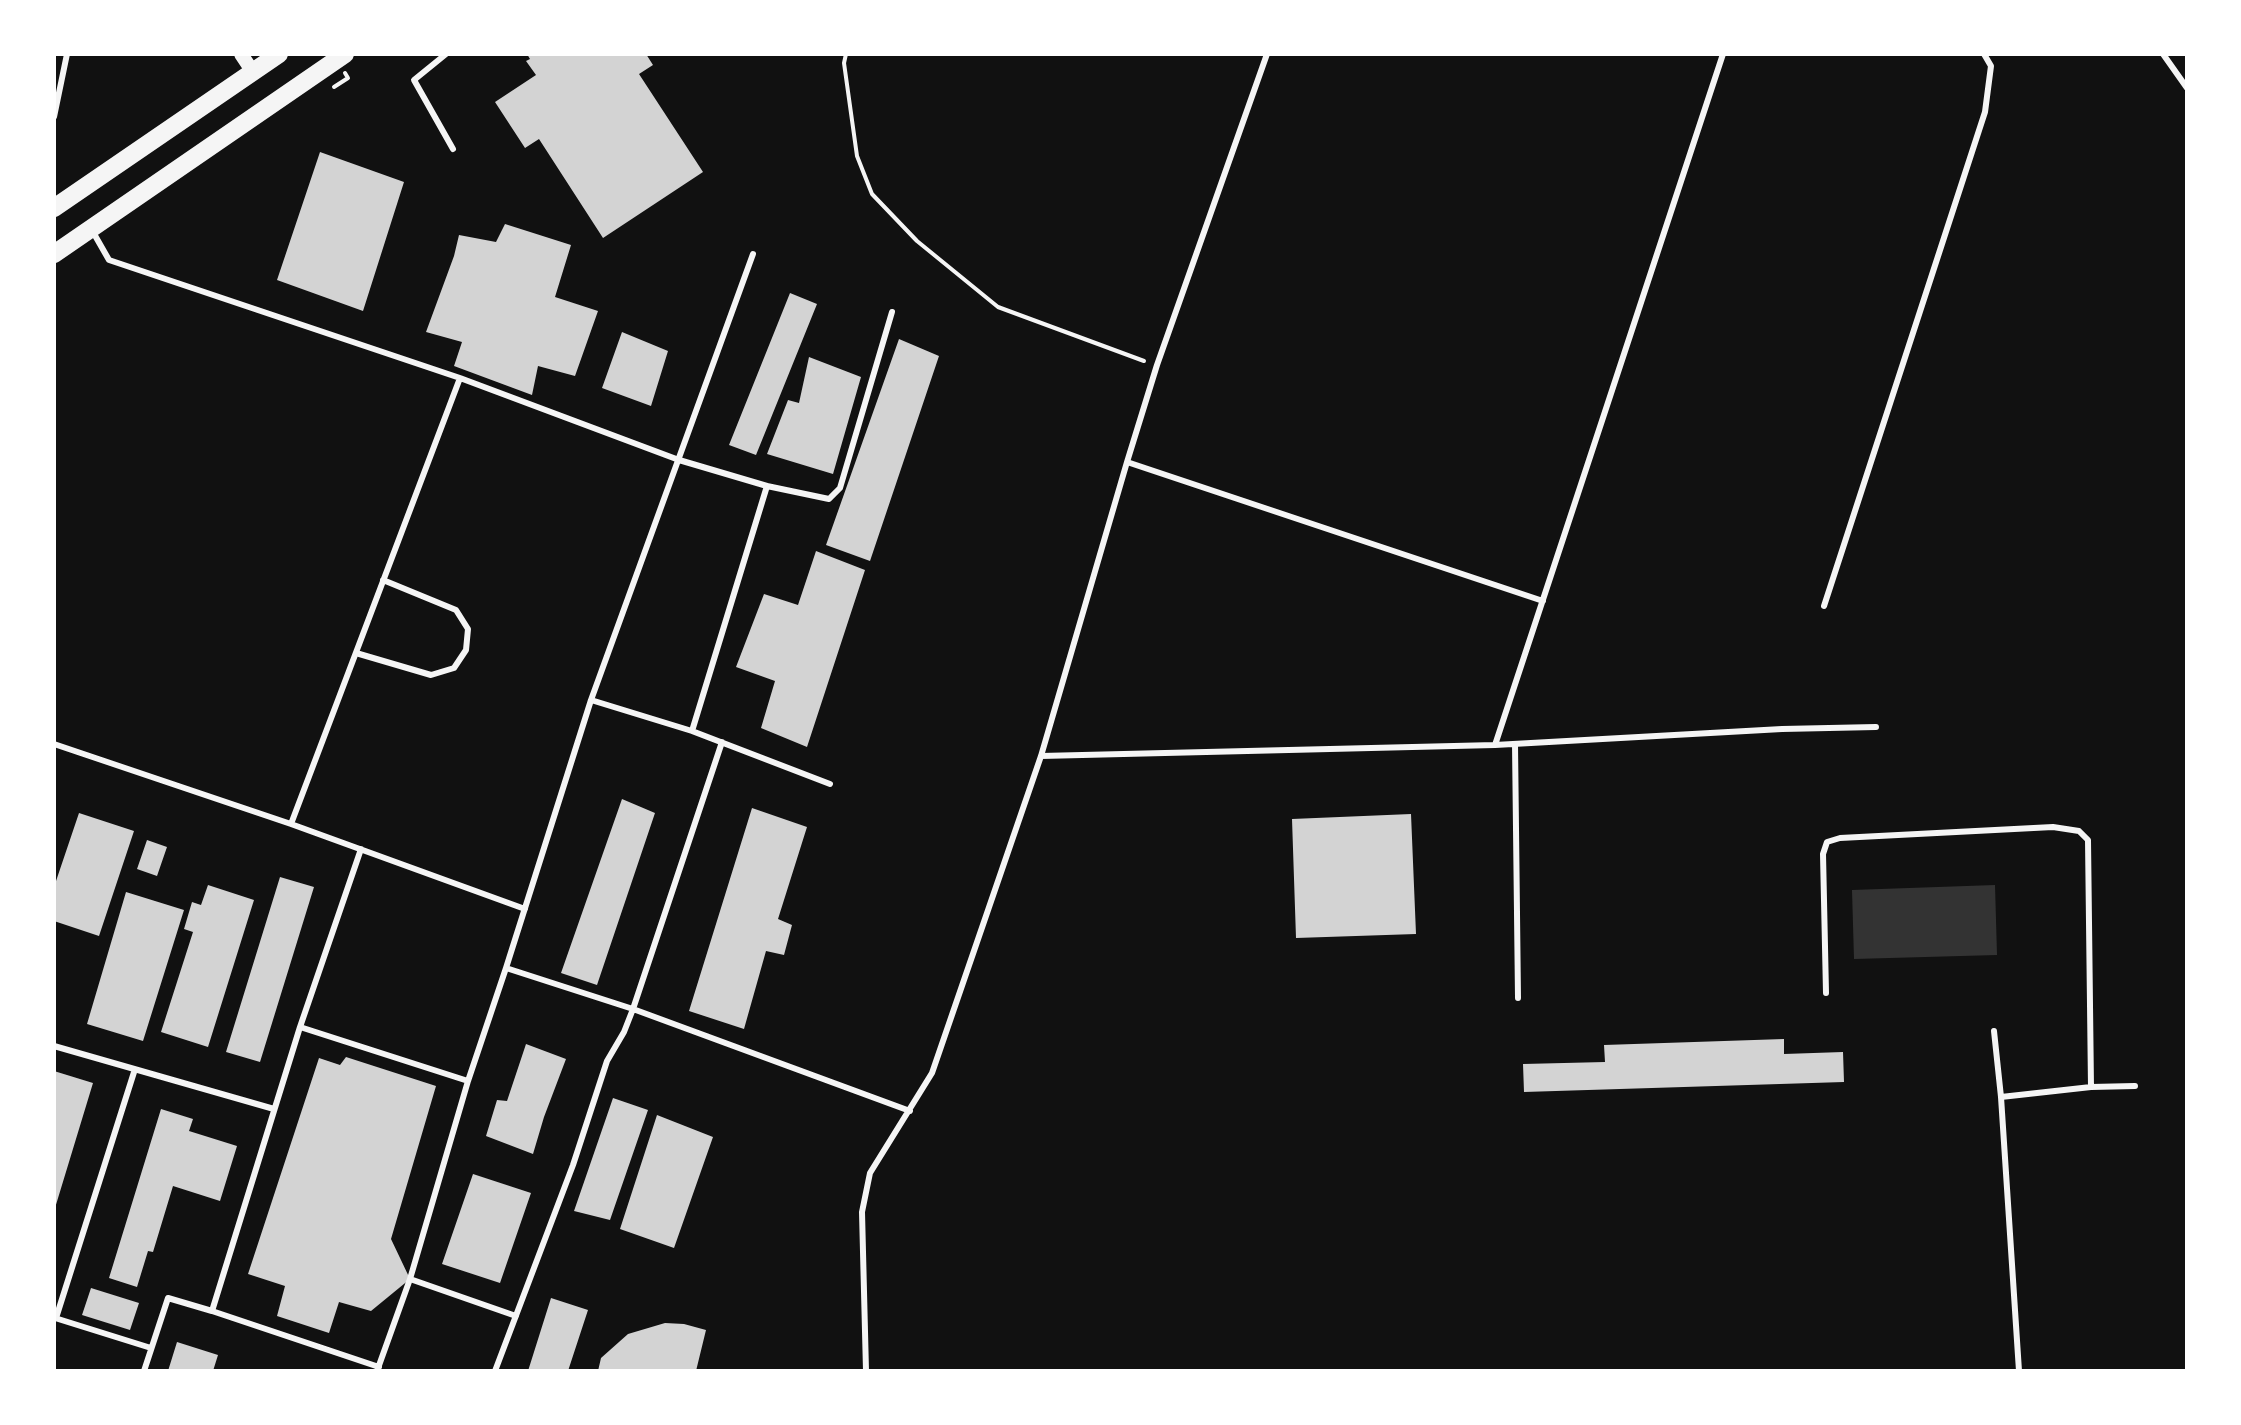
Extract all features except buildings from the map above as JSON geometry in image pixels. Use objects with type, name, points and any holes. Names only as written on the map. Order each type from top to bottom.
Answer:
[{"type":"main road","points":[[54,208],[279,54]]},
{"type":"main road","points":[[54,254],[345,54]]},
{"type":"street","points":[[241,54],[253,72]]},
{"type":"lane","points":[[54,117],[67,54]]},
{"type":"lane","points":[[446,54],[414,80],[453,149]]},
{"type":"lane","points":[[866,1371],[862,1212],[870,1173],[932,1073],[1041,756],[1157,365],[1267,54]]},
{"type":"lane","points":[[1495,745],[1723,54]]},
{"type":"lane","points":[[1824,606],[1985,112],[1991,66],[1984,54]]},
{"type":"lane","points":[[2163,54],[2187,88]]},
{"type":"lane","points":[[91,229],[109,260],[460,378],[679,460],[767,486],[829,499],[840,488],[892,312]]},
{"type":"lane","points":[[144,1371],[168,1298],[378,1369],[410,1279],[468,1081],[591,700],[753,254]]},
{"type":"lane","points":[[291,824],[460,378]]},
{"type":"lane","points":[[1127,462],[1543,601]]},
{"type":"lane","points":[[692,731],[767,486]]},
{"type":"lane","points":[[356,653],[431,675],[454,668],[466,650],[468,629],[456,610],[383,580]]},
{"type":"lane","points":[[591,700],[692,731],[830,784]]},
{"type":"lane","points":[[1041,756],[1495,745],[1782,729],[1876,727]]},
{"type":"lane","points":[[495,1371],[573,1165],[607,1061],[633,1009],[722,742]]},
{"type":"lane","points":[[54,744],[291,824],[525,909]]},
{"type":"lane","points":[[1515,744],[1518,998]]},
{"type":"lane","points":[[1826,993],[1823,854],[1827,842],[1840,838],[2053,827],[2079,831],[2088,840],[2091,1087]]},
{"type":"lane","points":[[212,1311],[300,1027],[361,849]]},
{"type":"lane","points":[[506,968],[633,1009],[910,1111]]},
{"type":"lane","points":[[300,1027],[468,1081]]},
{"type":"lane","points":[[1994,1031],[2019,1371]]},
{"type":"lane","points":[[54,1046],[274,1109]]},
{"type":"lane","points":[[135,1069],[55,1318],[151,1348]]},
{"type":"lane","points":[[2001,1097],[2091,1087],[2135,1086]]},
{"type":"lane","points":[[410,1279],[516,1316]]},
{"type":"path","points":[[846,54],[844,63],[857,156],[872,194],[917,241],[998,307],[1157,365]]},
{"type":"shaded area","points":[[1995,885],[1997,955],[1854,959],[1852,890]]}]
